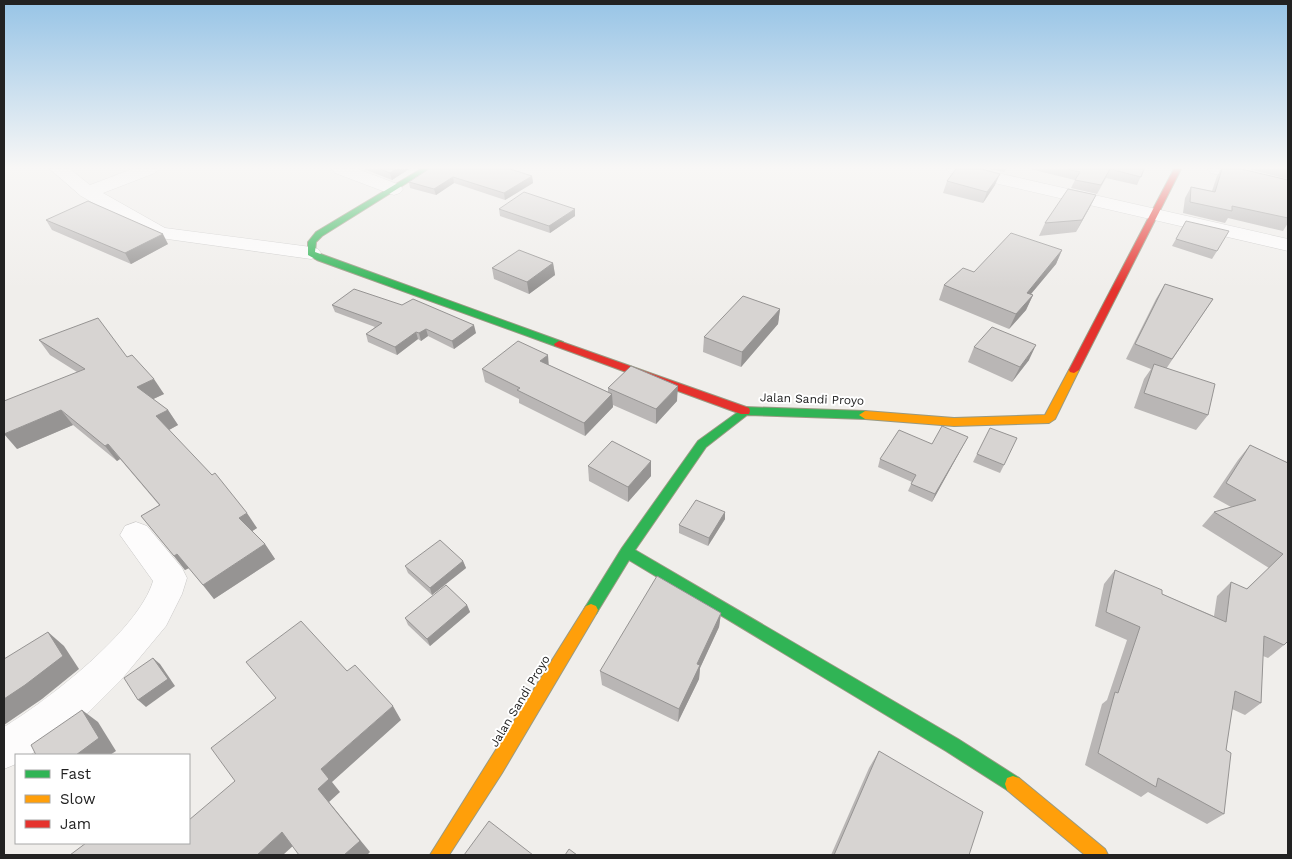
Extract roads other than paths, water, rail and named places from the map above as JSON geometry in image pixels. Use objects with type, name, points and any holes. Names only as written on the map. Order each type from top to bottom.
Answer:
[{"type":"street","points":[[118,209],[160,233],[311,253],[745,410]]},
{"type":"street","points":[[311,253],[309,246],[312,240],[360,209]]},
{"type":"street","points":[[1133,209],[1288,244]]},
{"type":"street","name":"Jalan Sandi Proyo","points":[[438,855],[496,767],[627,552],[702,444],[745,410],[849,414],[954,422],[1049,419],[1158,209]]},
{"type":"street","points":[[4,749],[83,694],[125,651],[160,607],[170,578],[136,535]]},
{"type":"street","points":[[627,552],[952,745],[1023,790],[1099,855]]}]
